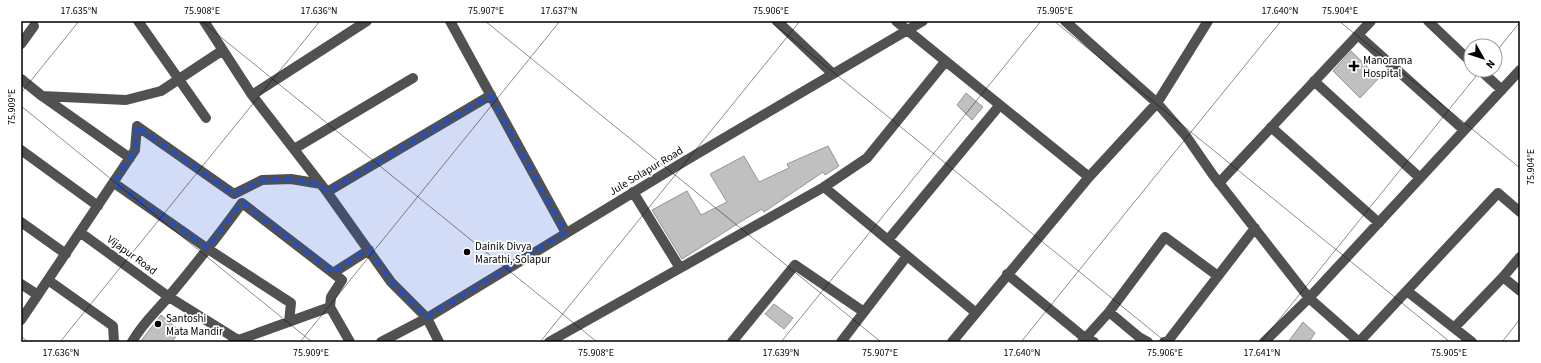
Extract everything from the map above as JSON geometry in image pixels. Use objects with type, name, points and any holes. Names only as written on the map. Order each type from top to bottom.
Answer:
[{"type":"street","points":[[138,21],[206,118]]},
{"type":"street","points":[[204,21],[252,95],[324,188],[391,282],[427,318],[439,342]]},
{"type":"street","points":[[252,95],[356,24],[367,21]]},
{"type":"street","points":[[450,21],[566,233]]},
{"type":"street","points":[[777,21],[833,74]]},
{"type":"street","points":[[896,21],[999,106],[1089,177]]},
{"type":"street","name":"Jule Solapur Road","points":[[381,342],[427,318],[633,192],[923,21]]},
{"type":"street","points":[[1065,21],[1157,103],[1186,136],[1219,183],[1309,298],[1359,342],[1498,192],[1520,212]]},
{"type":"street","points":[[952,342],[1089,177],[1157,103],[1208,21]]},
{"type":"street","points":[[1219,183],[1371,21]]},
{"type":"street","points":[[1428,21],[1463,54]]},
{"type":"street","points":[[21,44],[34,26]]},
{"type":"street","points":[[1358,35],[1464,130]]},
{"type":"street","points":[[42,96],[126,100],[161,91],[223,50]]},
{"type":"street","points":[[549,342],[824,187],[867,158],[946,62]]},
{"type":"street","points":[[1264,342],[1309,298],[1520,70]]},
{"type":"street","points":[[294,149],[413,78]]},
{"type":"street","points":[[1489,78],[1502,90]]},
{"type":"street","points":[[21,79],[42,96],[130,158]]},
{"type":"street","points":[[1314,81],[1420,178]]},
{"type":"street","points":[[21,320],[81,233],[135,150],[137,126],[234,194],[262,180],[291,180],[324,188],[491,95]]},
{"type":"street","points":[[888,240],[999,106]]},
{"type":"street","points":[[1271,127],[1379,223]]},
{"type":"street","points":[[21,150],[98,206]]},
{"type":"street","points":[[114,183],[208,249],[291,303],[289,322]]},
{"type":"street","points":[[824,187],[976,312]]},
{"type":"street","points":[[633,192],[680,268]]},
{"type":"street","points":[[132,342],[149,316],[169,297],[208,249],[242,203],[342,280],[331,297],[330,306],[350,342]]},
{"type":"street","points":[[21,222],[66,254]]},
{"type":"street","points":[[1164,342],[1168,341],[1255,228]]},
{"type":"street","name":"Vijapur Road","points":[[81,233],[169,297],[236,341]]},
{"type":"street","points":[[1007,274],[1087,341],[1165,237],[1218,276]]},
{"type":"street","points":[[333,273],[369,250]]},
{"type":"street","points":[[841,342],[907,256]]},
{"type":"street","points":[[1454,328],[1520,257]]},
{"type":"street","points":[[732,342],[794,265],[864,312]]},
{"type":"street","points":[[1503,277],[1520,291]]},
{"type":"street","points":[[48,280],[113,326],[114,342]]},
{"type":"street","points":[[21,284],[38,295]]},
{"type":"street","points":[[1406,291],[1472,342]]},
{"type":"street","points":[[236,341],[330,306]]},
{"type":"street","points":[[1109,312],[1139,337],[1148,342]]},
{"type":"highlighted area","points":[[491,95],[566,233],[427,318],[391,282],[369,250],[333,273],[242,203],[208,249],[114,183],[135,150],[137,126],[234,194],[262,180],[291,179],[321,184],[327,192]]},
{"type":"building","points":[[1351,51],[1379,78],[1360,98],[1333,71]]},
{"type":"building","points":[[966,93],[983,107],[972,120],[957,105]]},
{"type":"building","points":[[828,146],[839,166],[825,175],[823,172],[764,212],[762,209],[682,259],[652,210],[687,191],[701,215],[727,202],[710,174],[744,156],[759,182],[789,168],[787,164]]},
{"type":"building","points":[[774,304],[793,318],[784,329],[765,314]]},
{"type":"building","name":"Santoshi Mata Mandir","points":[[161,315],[180,331],[172,342],[140,342]]},
{"type":"building","points":[[1303,322],[1315,333],[1309,342],[1288,342]]},
{"type":"place","name":"Manorama Hospital","points":[[1354,66]]},
{"type":"place","name":"Dainik Divya Marathi, Solapur","points":[[467,252]]},
{"type":"place","name":"Santoshi Mata Mandir","points":[[158,324]]}]
